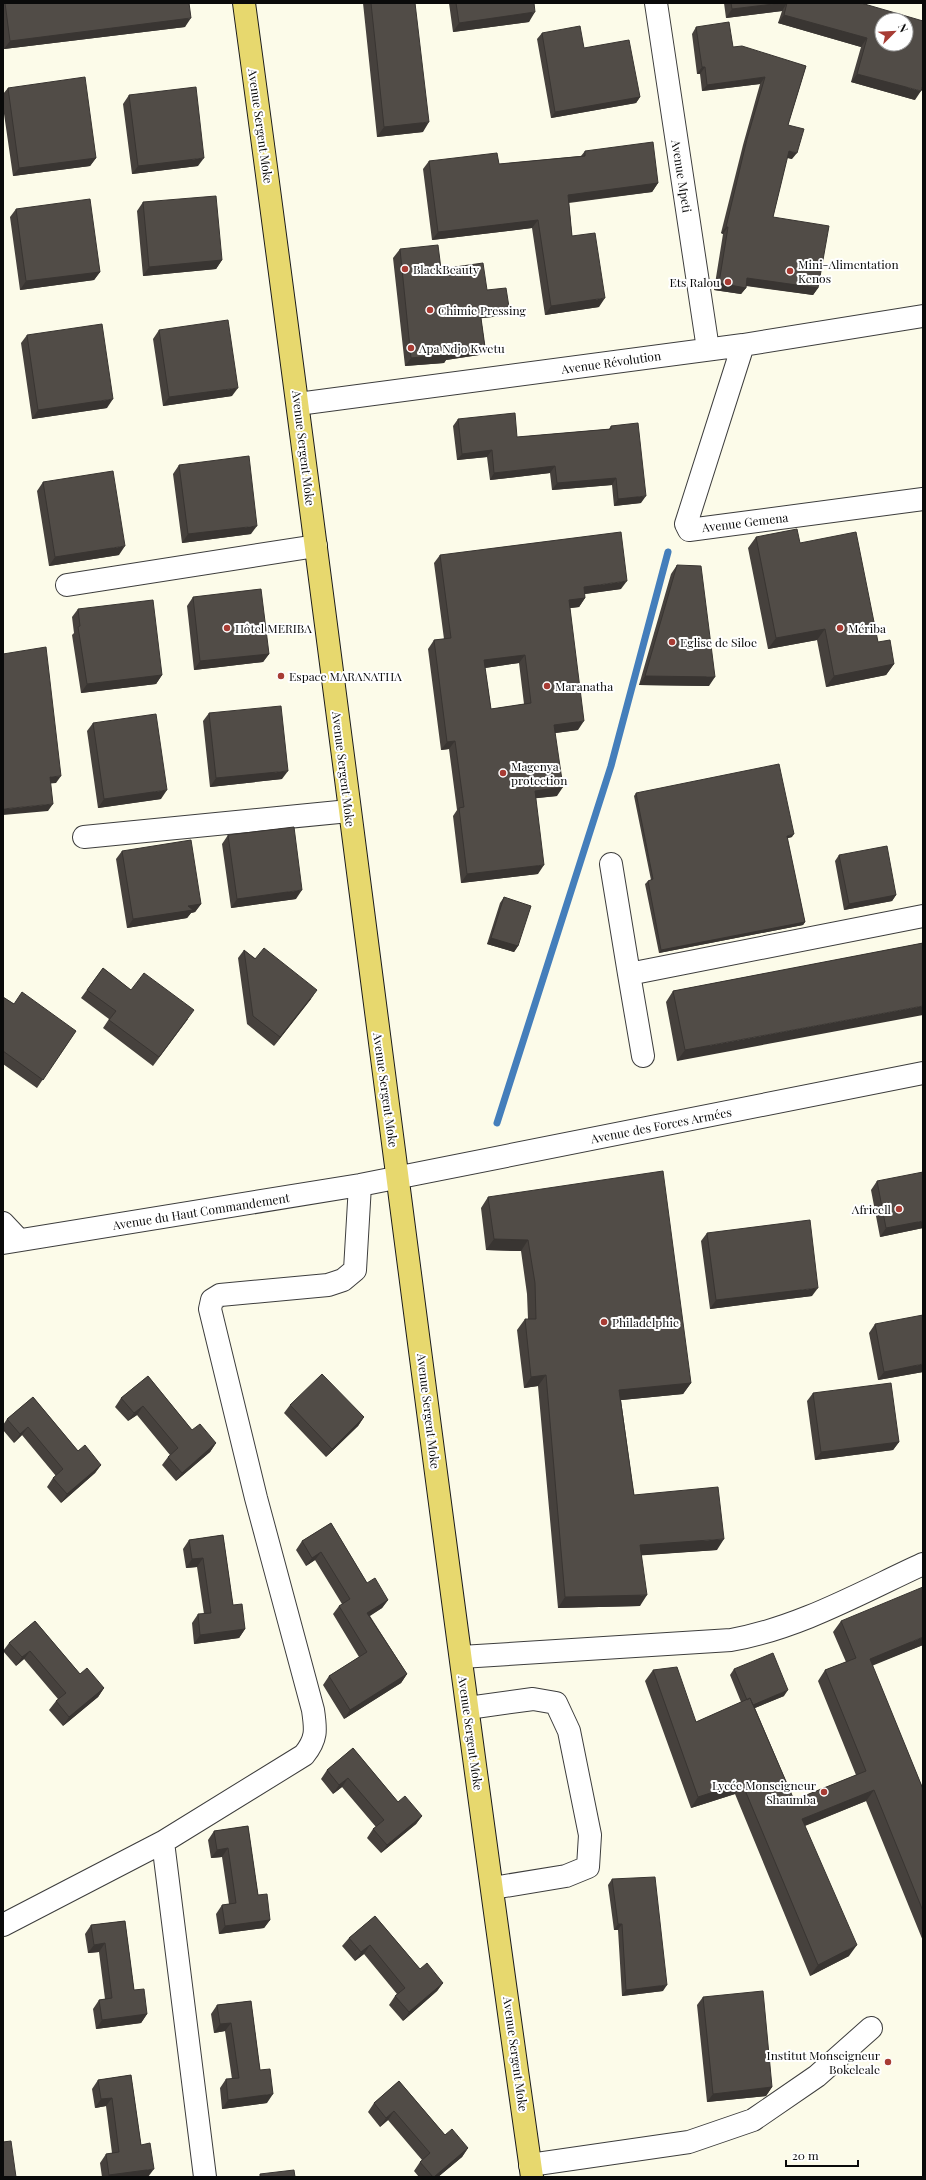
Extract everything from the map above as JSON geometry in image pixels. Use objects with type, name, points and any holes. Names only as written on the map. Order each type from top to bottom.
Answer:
[{"type":"main road","name":"Avenue Sergent Moke","points":[[244,3],[298,404],[349,811],[461,1657],[531,2171]]},
{"type":"street","name":"Avenue Mpeti","points":[[656,3],[708,349]]},
{"type":"street","name":"Avenue Révolution","points":[[298,404],[743,345],[923,316]]},
{"type":"street","name":"Avenue Gemena","points":[[743,345],[686,524],[689,530],[923,499]]},
{"type":"street","points":[[67,585],[316,546]]},
{"type":"street","points":[[84,837],[349,811]]},
{"type":"street","points":[[611,864],[643,1056]]},
{"type":"street","points":[[629,974],[923,916]]},
{"type":"street","name":"Avenue des Forces Armées","points":[[398,1177],[923,1073]]},
{"type":"street","name":"Avenue du Haut Commandement","points":[[11,1242],[360,1185],[398,1177]]},
{"type":"street","points":[[3,1926],[163,1842],[304,1755],[313,1744],[316,1729],[313,1710],[256,1498],[210,1309],[212,1300],[220,1295],[328,1285],[343,1280],[354,1270],[360,1185]]},
{"type":"street","points":[[3,1223],[11,1242]]},
{"type":"street","points":[[461,1657],[716,1642],[761,1635],[794,1624],[923,1564]]},
{"type":"street","points":[[468,1708],[533,1699],[556,1703],[569,1732],[590,1836],[588,1867],[566,1876],[493,1888]]},
{"type":"street","points":[[163,1842],[205,2177]]},
{"type":"street","points":[[531,2171],[689,2142],[753,2120],[817,2076],[870,2028]]},
{"type":"building","points":[[5,3],[189,3],[191,18],[10,41]]},
{"type":"building","points":[[371,3],[415,3],[429,122],[384,127]]},
{"type":"building","points":[[456,3],[534,3],[535,12],[459,23]]},
{"type":"building","points":[[731,3],[782,3],[732,9]]},
{"type":"building","points":[[787,3],[861,3],[892,12],[874,12],[874,52],[914,52],[914,18],[923,21],[923,85],[921,91],[857,74],[867,38],[784,15]]},
{"type":"building","points":[[729,22],[733,47],[742,46],[806,66],[788,125],[804,129],[797,153],[789,151],[773,217],[829,226],[818,288],[747,278],[746,288],[719,283],[728,227],[726,227],[747,139],[765,77],[707,85],[705,67],[702,67],[696,27]]},
{"type":"building","points":[[580,26],[584,48],[629,40],[640,97],[555,112],[542,33]]},
{"type":"building","points":[[85,77],[96,158],[19,168],[8,88]]},
{"type":"building","points":[[196,87],[204,158],[138,166],[129,95]]},
{"type":"building","points":[[653,142],[658,183],[568,195],[572,236],[595,233],[605,298],[551,306],[538,220],[438,232],[429,161],[497,153],[499,164],[585,156],[585,151]]},
{"type":"building","points":[[216,196],[222,260],[149,267],[143,202]]},
{"type":"building","points":[[90,199],[100,272],[26,281],[16,209]]},
{"type":"building","points":[[438,245],[441,269],[483,263],[487,290],[506,288],[509,307],[480,311],[485,347],[450,351],[450,354],[411,358],[400,249]]},
{"type":"building","points":[[228,320],[238,388],[169,397],[159,330]]},
{"type":"building","points":[[102,324],[113,399],[38,410],[27,335]]},
{"type":"building","points":[[515,413],[517,437],[611,429],[611,426],[638,423],[646,496],[618,499],[616,478],[557,483],[555,466],[494,473],[492,450],[462,454],[458,419]]},
{"type":"building","points":[[249,456],[257,526],[188,534],[179,465]]},
{"type":"building","points":[[113,471],[125,546],[55,557],[43,482]]},
{"type":"building","points":[[797,529],[800,543],[856,532],[878,642],[890,640],[894,664],[834,676],[825,629],[776,638],[756,537]]},
{"type":"building","points":[[621,532],[627,581],[584,587],[585,598],[569,600],[584,721],[554,725],[563,787],[535,791],[544,865],[467,874],[459,808],[464,807],[455,741],[447,742],[434,640],[451,638],[440,555]],"holes":[[[525,655],[531,703],[491,709],[484,660]]]},
{"type":"building","points":[[677,565],[701,566],[715,677],[645,676]]},
{"type":"building","points":[[261,589],[269,654],[200,661],[193,597]]},
{"type":"building","points":[[153,600],[162,675],[87,684],[78,627],[80,626],[78,609]]},
{"type":"building","points":[[46,647],[61,776],[50,777],[53,804],[3,809],[3,654]]},
{"type":"building","points":[[281,706],[288,771],[216,778],[209,713]]},
{"type":"building","points":[[156,714],[167,790],[104,799],[93,723]]},
{"type":"building","points":[[779,764],[794,834],[787,836],[805,922],[661,950],[648,881],[653,879],[636,793]]},
{"type":"building","points":[[294,827],[302,890],[237,899],[228,835]]},
{"type":"building","points":[[191,840],[201,904],[188,906],[193,910],[133,919],[122,851]]},
{"type":"building","points":[[887,846],[896,895],[849,904],[839,855]]},
{"type":"building","points":[[504,897],[531,906],[518,946],[491,938]]},
{"type":"building","points":[[923,943],[923,1006],[685,1050],[673,991]]},
{"type":"building","points":[[264,948],[317,990],[280,1037],[253,1016],[244,950],[255,959]]},
{"type":"building","points":[[103,968],[131,990],[144,973],[194,1010],[159,1057],[109,1020],[116,1011],[87,990]]},
{"type":"building","points":[[22,992],[76,1031],[43,1080],[3,1051],[3,997],[14,1004]]},
{"type":"building","points":[[663,1171],[691,1383],[619,1390],[634,1495],[718,1487],[724,1539],[640,1545],[647,1595],[565,1597],[546,1375],[531,1377],[525,1319],[536,1319],[535,1283],[528,1240],[494,1239],[488,1197]]},
{"type":"building","name":"Africell","points":[[923,1172],[923,1221],[886,1228],[877,1181]]},
{"type":"building","points":[[810,1220],[818,1288],[716,1300],[707,1233]]},
{"type":"building","points":[[923,1315],[923,1364],[884,1372],[875,1324]]},
{"type":"building","points":[[322,1374],[364,1417],[332,1449],[290,1405]]},
{"type":"building","points":[[148,1376],[192,1430],[200,1424],[216,1443],[182,1473],[168,1457],[178,1448],[143,1406],[134,1413],[121,1398]]},
{"type":"building","points":[[891,1383],[899,1442],[821,1452],[813,1393]]},
{"type":"building","points":[[33,1397],[78,1451],[85,1445],[101,1465],[67,1494],[53,1478],[63,1469],[28,1427],[20,1434],[7,1419]]},
{"type":"building","points":[[331,1523],[367,1583],[375,1578],[388,1600],[367,1613],[407,1674],[350,1710],[329,1676],[367,1652],[339,1606],[350,1599],[321,1552],[312,1558],[302,1541]]},
{"type":"building","points":[[223,1535],[233,1605],[242,1604],[245,1629],[200,1635],[198,1614],[211,1613],[203,1558],[192,1559],[189,1540]]},
{"type":"building","points":[[923,1587],[923,1637],[870,1659],[923,1789],[923,1911],[874,1790],[802,1819],[857,1945],[818,1965],[742,1783],[698,1797],[653,1670],[677,1667],[696,1722],[750,1698],[794,1800],[866,1771],[825,1670],[856,1658],[841,1621]]},
{"type":"building","points":[[35,1621],[80,1674],[87,1668],[104,1688],[69,1717],[56,1701],[66,1693],[30,1651],[22,1657],[9,1643]]},
{"type":"building","points":[[773,1653],[788,1690],[753,1705],[750,1698],[747,1700],[734,1669]]},
{"type":"building","points":[[353,1748],[398,1802],[405,1796],[422,1816],[387,1845],[373,1829],[384,1820],[348,1778],[339,1785],[327,1770]]},
{"type":"building","points":[[248,1826],[258,1895],[267,1894],[270,1920],[225,1926],[222,1905],[236,1903],[228,1848],[217,1850],[214,1831]]},
{"type":"building","points":[[655,1877],[667,1985],[626,1990],[622,1924],[618,1924],[612,1879]]},
{"type":"building","points":[[375,1916],[420,1969],[427,1963],[443,1983],[409,2012],[395,1996],[405,1988],[370,1945],[361,1952],[349,1938]]},
{"type":"building","points":[[125,1921],[134,1990],[144,1989],[147,2014],[102,2020],[99,2000],[112,1998],[105,1943],[94,1945],[91,1925]]},
{"type":"building","points":[[763,1991],[772,2087],[713,2094],[703,1997]]},
{"type":"building","points":[[251,2001],[260,2070],[270,2069],[273,2094],[228,2100],[226,2079],[239,2078],[231,2023],[220,2024],[217,2005]]},
{"type":"building","points":[[131,2075],[141,2145],[150,2143],[154,2169],[109,2175],[106,2154],[119,2152],[112,2098],[101,2099],[98,2080]]},
{"type":"building","points":[[399,2081],[445,2135],[452,2129],[468,2148],[434,2177],[420,2162],[430,2153],[394,2111],[386,2118],[374,2103]]},
{"type":"building","points":[[11,2141],[16,2177],[3,2177],[3,2142]]},
{"type":"building","points":[[294,2170],[295,2177],[260,2177],[260,2174]]},
{"type":"waterway","points":[[497,1123],[611,766],[668,552]]},
{"type":"place","name":"BlackBeauty","points":[[405,269]]},
{"type":"place","name":"Mini-Alimentation Kenos","points":[[790,271]]},
{"type":"place","name":"Ets Ralou","points":[[728,282]]},
{"type":"place","name":"Chimie Pressing","points":[[430,310]]},
{"type":"place","name":"Apa Ndjo Kwetu","points":[[411,348]]},
{"type":"place","name":"Hôtel MERIBA","points":[[227,628]]},
{"type":"place","name":"Mériba","points":[[840,628]]},
{"type":"place","name":"Eglise de Siloe","points":[[672,642]]},
{"type":"place","name":"Espace MARANATHA","points":[[281,676]]},
{"type":"place","name":"Maranatha","points":[[547,686]]},
{"type":"place","name":"Magenya protection","points":[[503,773]]},
{"type":"place","name":"Africell","points":[[899,1209]]},
{"type":"place","name":"Philadelphie","points":[[604,1322]]},
{"type":"place","name":"Lycée Monseigneur Shaumba","points":[[824,1792]]},
{"type":"place","name":"Institut Monseigneur Bokeleale","points":[[888,2062]]}]
